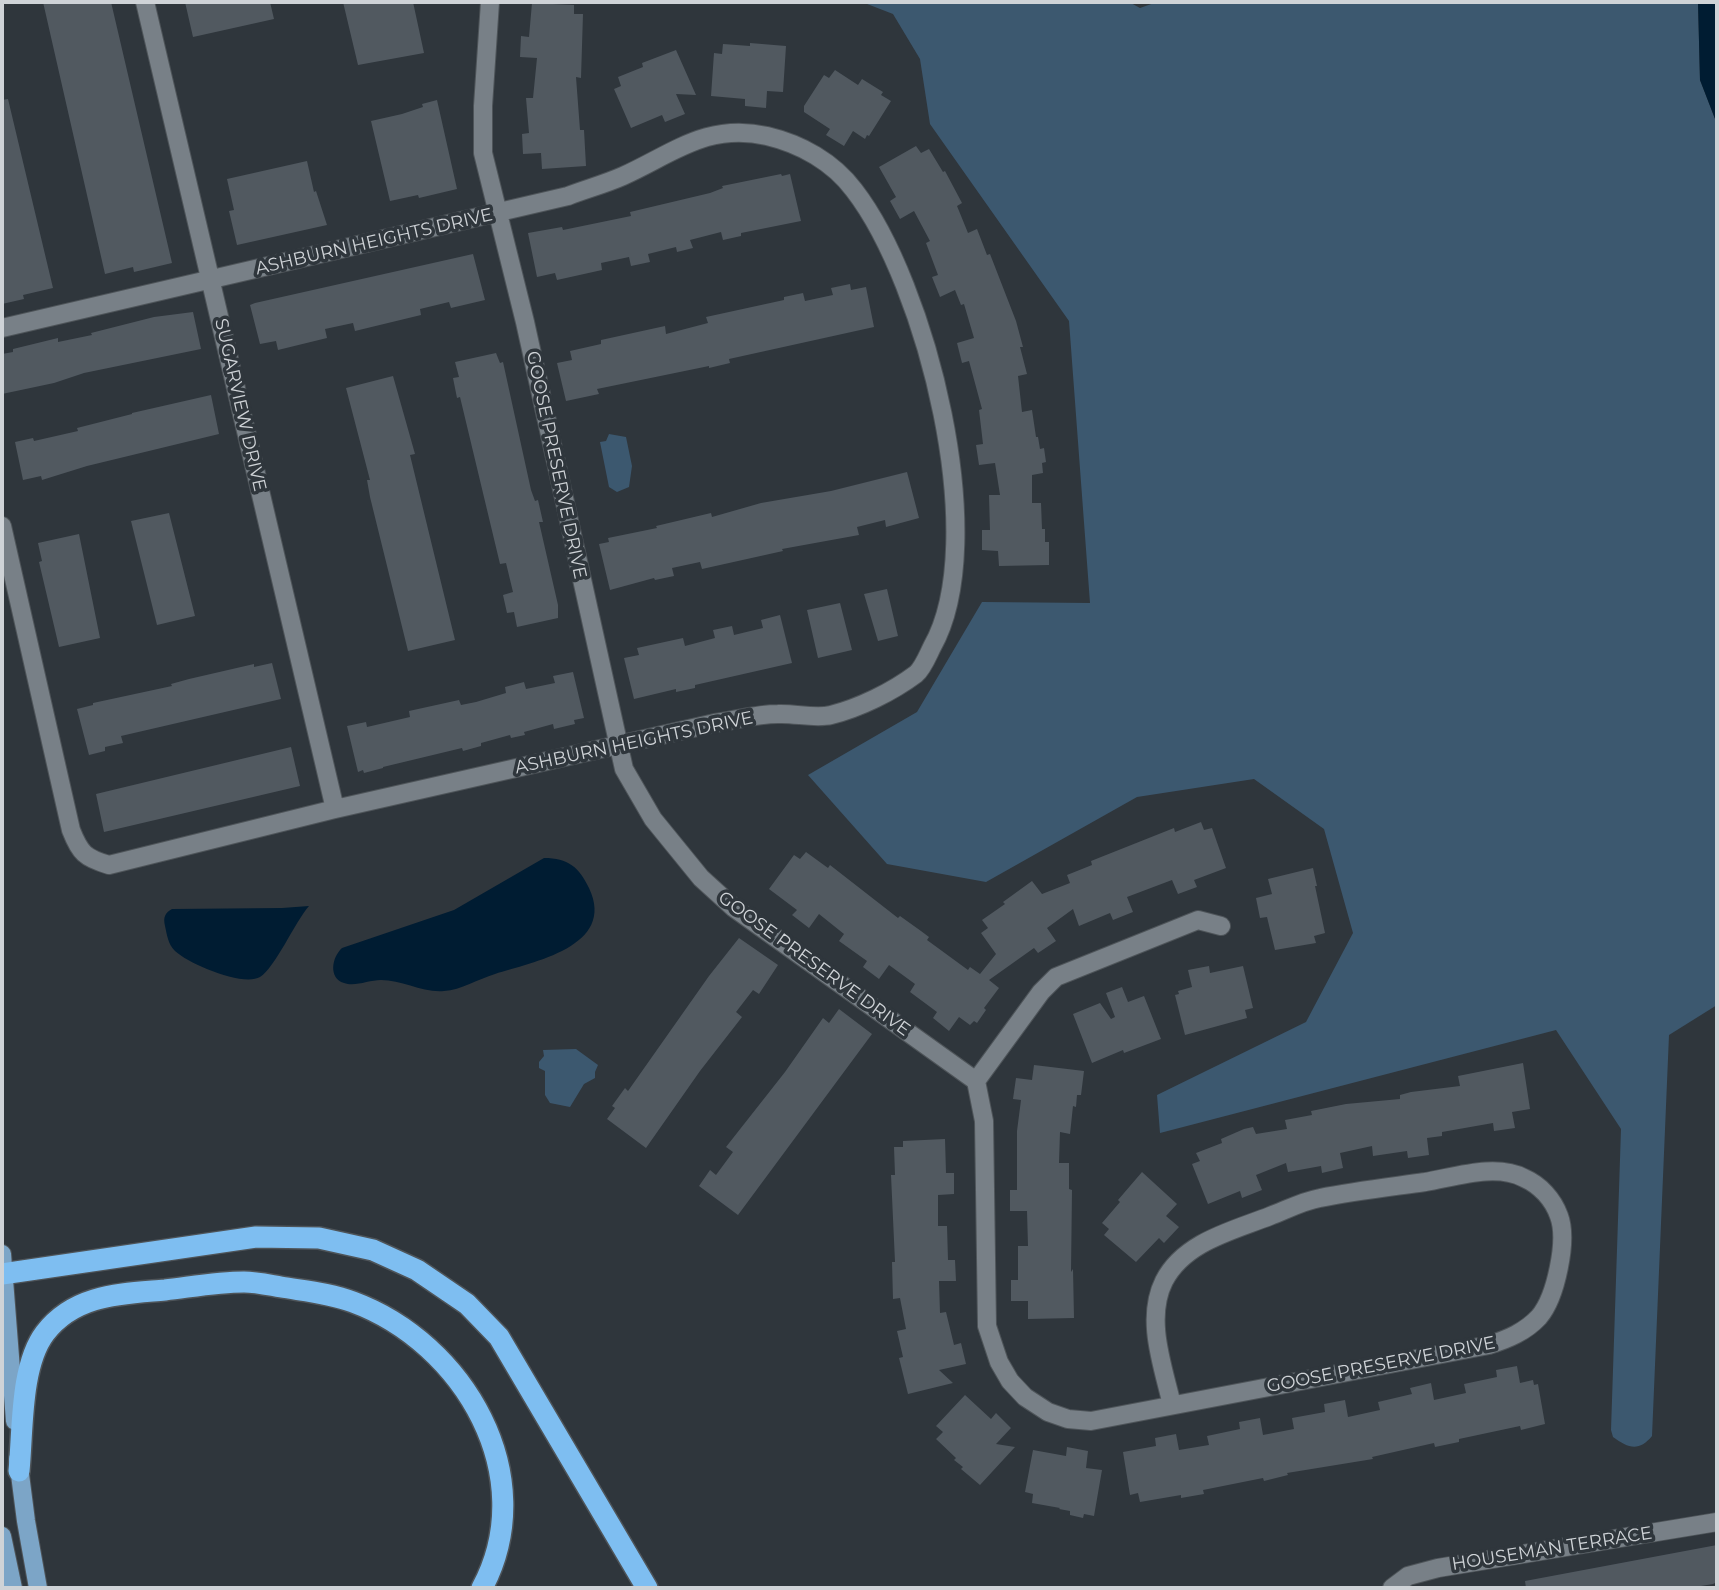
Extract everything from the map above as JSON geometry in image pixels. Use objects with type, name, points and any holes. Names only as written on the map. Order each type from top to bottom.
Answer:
[{"type":"highway","points":[[3,1267],[256,1237],[319,1238],[373,1250],[416,1270],[467,1304],[499,1337],[647,1588]]},
{"type":"highway","points":[[19,1471],[28,1378],[33,1356],[44,1335],[69,1310],[101,1297],[246,1282],[323,1294],[354,1302],[414,1335],[450,1368],[477,1408],[491,1437],[502,1501],[496,1549],[482,1588]]},
{"type":"main road","points":[[3,1267],[19,1471],[38,1588]]},
{"type":"main road","points":[[2,1536],[13,1588]]},
{"type":"street","name":"SUGARVIEW DRIVE","points":[[145,2],[335,809]]},
{"type":"street","name":"GOOSE PRESERVE DRIVE","points":[[490,2],[483,106],[483,153],[525,322],[624,769],[653,819],[701,878],[734,908],[976,1081],[984,1121],[987,1326],[999,1362],[1010,1381],[1025,1397],[1048,1412],[1068,1419],[1091,1421],[1509,1339],[1529,1327],[1541,1314],[1556,1287],[1562,1237],[1560,1218],[1552,1201],[1525,1178],[1507,1171],[1477,1173],[1317,1198],[1213,1238],[1194,1248],[1178,1261],[1164,1280],[1157,1300],[1155,1320],[1172,1405]]},
{"type":"street","name":"ASHBURN HEIGHTS DRIVE","points":[[2,328],[568,196],[623,176],[688,142],[722,134],[748,133],[766,136],[824,160],[854,190],[901,273],[936,375],[954,485],[955,569],[943,628],[918,672],[877,697],[828,716],[776,713],[715,723],[335,809],[109,865],[89,859],[78,846],[71,830],[2,526]]},
{"type":"street","points":[[976,1081],[1041,992],[1056,977],[1198,920],[1221,926]]},
{"type":"street","name":"HOUSEMAN TERRACE","points":[[1392,1588],[1408,1576],[1438,1568],[1717,1522]]},
{"type":"shaded area","points":[[862,2],[1129,2],[1140,8],[1157,2],[1698,2],[1700,80],[1717,124],[1717,1005],[1669,1035],[1652,1436],[1643,1444],[1633,1447],[1624,1444],[1613,1437],[1611,1430],[1621,1129],[1556,1030],[1160,1133],[1157,1095],[1306,1022],[1353,933],[1324,829],[1254,779],[1137,797],[986,882],[887,864],[808,775],[917,712],[982,602],[1090,603],[1069,321],[930,124],[920,59],[893,14]]},
{"type":"shaded area","points":[[1698,2],[1717,2],[1717,124],[1700,80]]},
{"type":"shaded area","points":[[609,434],[626,437],[632,466],[629,487],[617,492],[609,487],[600,442],[606,441]]},
{"type":"shaded area","points":[[544,858],[566,862],[577,869],[589,888],[595,908],[591,925],[581,938],[566,949],[457,989],[444,991],[376,980],[348,984],[336,977],[334,962],[342,948],[454,910]]},
{"type":"shaded area","points":[[309,906],[266,972],[252,979],[216,973],[182,956],[171,945],[164,923],[165,916],[172,909]]},
{"type":"shaded area","points":[[576,1049],[598,1065],[595,1078],[584,1084],[570,1107],[550,1103],[545,1095],[545,1071],[539,1068],[539,1062],[544,1056],[543,1050]]},
{"type":"building","points":[[43,2],[111,2],[172,263],[134,272],[133,267],[105,274]]},
{"type":"building","points":[[185,2],[270,2],[274,19],[193,37]]},
{"type":"building","points":[[343,2],[413,2],[424,53],[358,65]]},
{"type":"building","points":[[532,3],[574,5],[574,14],[583,14],[581,78],[576,77],[586,166],[542,169],[541,153],[523,154],[522,134],[529,133],[526,98],[533,98],[537,58],[520,57],[521,36],[529,37]]},
{"type":"building","points":[[750,43],[786,46],[783,92],[767,91],[766,108],[745,106],[745,99],[711,96],[714,53],[722,54],[723,44],[750,46]]},
{"type":"building","points":[[676,50],[696,95],[676,94],[685,114],[665,122],[662,115],[631,128],[614,89],[621,86],[618,77],[643,67],[642,63]]},
{"type":"building","points":[[835,70],[858,85],[862,79],[883,92],[881,95],[891,101],[869,136],[865,139],[853,131],[844,146],[826,135],[830,129],[804,112],[804,106],[824,75],[829,78]]},
{"type":"building","points":[[8,99],[53,288],[23,295],[24,299],[2,304],[2,100]]},
{"type":"building","points":[[437,100],[457,189],[419,198],[418,195],[390,201],[371,121],[402,114]]},
{"type":"building","points":[[916,146],[921,153],[929,149],[943,172],[945,171],[962,203],[957,206],[968,233],[977,229],[987,255],[990,254],[1016,321],[1027,374],[1018,376],[1022,412],[1032,410],[1036,437],[1040,449],[1044,448],[1046,462],[1042,463],[1043,473],[1032,475],[1032,503],[1041,503],[1042,529],[1045,529],[1045,542],[1049,542],[1049,565],[999,566],[998,551],[982,550],[982,530],[990,530],[989,495],[1000,495],[995,463],[979,465],[976,445],[983,444],[979,410],[982,409],[969,361],[962,363],[957,343],[974,338],[964,304],[961,305],[955,290],[940,297],[932,277],[938,275],[926,243],[930,241],[914,211],[900,219],[890,201],[896,197],[879,167]]},
{"type":"building","points":[[307,161],[314,192],[316,191],[327,225],[237,245],[229,211],[234,210],[227,179]]},
{"type":"building","points":[[790,174],[801,221],[741,233],[741,236],[723,240],[721,232],[690,240],[693,248],[677,252],[676,247],[648,254],[650,262],[631,266],[629,257],[601,263],[602,270],[557,280],[555,273],[537,277],[528,233],[562,227],[563,230],[631,216],[630,212],[710,193],[723,188],[722,186]]},
{"type":"building","points":[[473,254],[485,300],[451,308],[449,302],[420,309],[421,315],[355,331],[353,323],[325,329],[327,338],[278,350],[276,341],[260,344],[250,305]]},
{"type":"building","points":[[850,284],[851,290],[866,287],[874,327],[729,359],[730,363],[709,368],[597,389],[599,394],[566,401],[557,363],[572,360],[570,351],[601,344],[601,340],[665,326],[666,334],[708,323],[706,317],[784,300],[784,297],[803,293],[805,301],[833,295],[831,288]]},
{"type":"building","points":[[193,312],[201,349],[84,373],[54,383],[2,394],[2,354],[13,352],[13,349],[58,338],[58,342],[92,335],[91,333],[154,317]]},
{"type":"building","points":[[496,353],[500,363],[503,362],[531,490],[535,501],[538,500],[543,522],[539,522],[558,605],[558,618],[517,627],[514,612],[507,613],[503,595],[513,592],[506,563],[500,564],[460,397],[457,398],[453,378],[459,377],[455,362]]},
{"type":"building","points":[[393,376],[415,454],[410,455],[455,640],[408,651],[370,497],[367,480],[370,480],[346,388]]},
{"type":"building","points":[[211,395],[219,434],[87,466],[42,480],[41,476],[23,480],[15,442],[33,438],[34,441],[78,431],[77,428],[132,413]]},
{"type":"building","points":[[907,472],[919,518],[886,527],[885,520],[857,527],[859,535],[782,549],[783,551],[702,569],[700,562],[672,568],[674,576],[654,578],[610,590],[599,544],[609,542],[608,538],[711,513],[712,517],[761,503],[831,491]]},
{"type":"building","points":[[169,513],[195,616],[157,625],[131,521]]},
{"type":"building","points":[[79,534],[100,638],[59,647],[39,562],[42,561],[38,543]]},
{"type":"building","points":[[887,589],[898,636],[878,641],[864,594]]},
{"type":"building","points":[[840,603],[852,650],[818,658],[807,610]]},
{"type":"building","points":[[780,615],[792,663],[695,685],[695,688],[676,692],[676,689],[634,699],[624,658],[639,655],[637,648],[683,638],[685,646],[715,638],[713,630],[732,626],[734,635],[763,628],[761,620]]},
{"type":"building","points":[[272,663],[281,699],[121,736],[123,743],[105,747],[105,751],[89,755],[77,709],[172,686],[171,684],[189,679],[254,664],[254,667]]},
{"type":"building","points":[[573,672],[584,718],[574,720],[575,724],[554,729],[553,724],[524,732],[525,735],[511,738],[510,735],[481,743],[481,746],[463,751],[462,748],[364,773],[363,770],[358,772],[347,726],[366,722],[367,727],[410,717],[409,711],[459,700],[461,705],[476,702],[506,693],[505,687],[524,682],[526,689],[555,683],[553,676]]},
{"type":"building","points":[[291,747],[300,786],[104,832],[96,794]]},
{"type":"building","points":[[1201,822],[1204,830],[1212,828],[1226,868],[1194,880],[1197,887],[1178,894],[1172,880],[1127,897],[1133,912],[1113,920],[1110,913],[1079,926],[1073,909],[1047,928],[1056,941],[1038,953],[1034,948],[989,980],[999,988],[977,1023],[974,1021],[970,1025],[959,1017],[949,1031],[933,1018],[937,1012],[910,992],[915,984],[889,965],[879,979],[863,967],[867,961],[839,941],[844,934],[819,914],[809,928],[792,915],[797,910],[769,889],[794,855],[800,859],[806,852],[828,868],[830,865],[898,918],[900,916],[921,931],[929,937],[927,940],[968,970],[970,967],[980,974],[996,954],[981,933],[988,928],[982,920],[1032,881],[1042,894],[1070,883],[1067,875],[1092,865],[1091,861],[1174,828],[1175,832]]},
{"type":"building","points":[[1313,868],[1325,933],[1314,936],[1316,943],[1275,950],[1267,917],[1260,918],[1256,898],[1272,894],[1268,879]]},
{"type":"building","points":[[739,938],[778,965],[759,994],[753,990],[736,1012],[742,1017],[646,1148],[607,1119],[615,1108],[612,1106],[625,1088],[628,1091]]},
{"type":"building","points":[[1209,966],[1210,973],[1243,966],[1253,1008],[1245,1010],[1247,1018],[1185,1035],[1175,995],[1179,994],[1178,991],[1192,987],[1188,970]]},
{"type":"building","points":[[1122,987],[1128,1002],[1144,996],[1161,1039],[1092,1063],[1073,1014],[1100,1003],[1111,1019],[1115,1017],[1106,993]]},
{"type":"building","points":[[839,1009],[872,1034],[738,1215],[699,1186],[710,1170],[716,1175],[733,1152],[726,1147],[823,1018],[829,1023]]},
{"type":"building","points":[[1523,1063],[1530,1109],[1512,1112],[1515,1128],[1494,1131],[1493,1123],[1442,1132],[1442,1136],[1427,1138],[1429,1155],[1408,1158],[1407,1151],[1373,1156],[1372,1146],[1340,1153],[1343,1168],[1322,1173],[1321,1166],[1288,1172],[1286,1163],[1256,1175],[1262,1190],[1242,1198],[1240,1191],[1208,1204],[1192,1164],[1200,1161],[1196,1153],[1222,1143],[1221,1139],[1244,1129],[1253,1127],[1256,1134],[1287,1129],[1285,1120],[1312,1115],[1311,1111],[1346,1104],[1400,1099],[1400,1095],[1411,1092],[1460,1086],[1458,1076]]},
{"type":"building","points":[[1034,1065],[1084,1071],[1081,1095],[1077,1095],[1076,1107],[1073,1106],[1070,1134],[1060,1132],[1059,1163],[1069,1163],[1069,1189],[1072,1190],[1071,1272],[1073,1269],[1074,1318],[1028,1319],[1028,1301],[1011,1301],[1011,1280],[1018,1280],[1018,1246],[1028,1246],[1027,1211],[1010,1211],[1010,1190],[1017,1190],[1017,1131],[1021,1100],[1013,1099],[1016,1078],[1032,1080]]},
{"type":"building","points":[[945,1139],[946,1173],[954,1173],[954,1194],[938,1195],[938,1226],[947,1226],[948,1260],[955,1260],[956,1281],[939,1281],[940,1313],[946,1312],[954,1345],[961,1343],[966,1364],[939,1370],[953,1383],[908,1394],[899,1358],[903,1357],[897,1331],[906,1329],[900,1298],[893,1299],[892,1262],[895,1262],[891,1175],[895,1175],[894,1147],[903,1147],[903,1141]]},
{"type":"building","points":[[1142,1172],[1177,1204],[1166,1216],[1179,1227],[1164,1243],[1159,1238],[1136,1262],[1104,1235],[1109,1229],[1102,1223]]},
{"type":"building","points":[[1517,1366],[1520,1383],[1533,1380],[1534,1385],[1538,1384],[1545,1424],[1521,1430],[1520,1426],[1435,1447],[1434,1443],[1372,1457],[1373,1459],[1203,1490],[1204,1494],[1181,1498],[1181,1495],[1140,1502],[1138,1493],[1130,1495],[1123,1452],[1156,1446],[1155,1438],[1176,1434],[1179,1450],[1209,1445],[1207,1436],[1240,1429],[1239,1422],[1260,1418],[1263,1435],[1294,1429],[1292,1418],[1325,1412],[1324,1404],[1345,1400],[1348,1417],[1380,1410],[1378,1402],[1412,1394],[1410,1388],[1431,1383],[1434,1400],[1466,1393],[1464,1384],[1497,1377],[1496,1370]]},
{"type":"building","points":[[965,1395],[991,1419],[996,1413],[1011,1428],[996,1444],[1015,1447],[980,1485],[961,1469],[963,1467],[954,1460],[956,1458],[936,1439],[943,1432],[936,1426]]},
{"type":"building","points":[[1067,1447],[1088,1451],[1086,1468],[1102,1470],[1094,1516],[1084,1514],[1083,1518],[1070,1515],[1070,1511],[1060,1508],[1032,1503],[1033,1494],[1025,1492],[1033,1450],[1066,1456]]},
{"type":"building","points":[[1717,1545],[1717,1582],[1713,1584],[1689,1588],[1526,1588],[1525,1581]]}]
